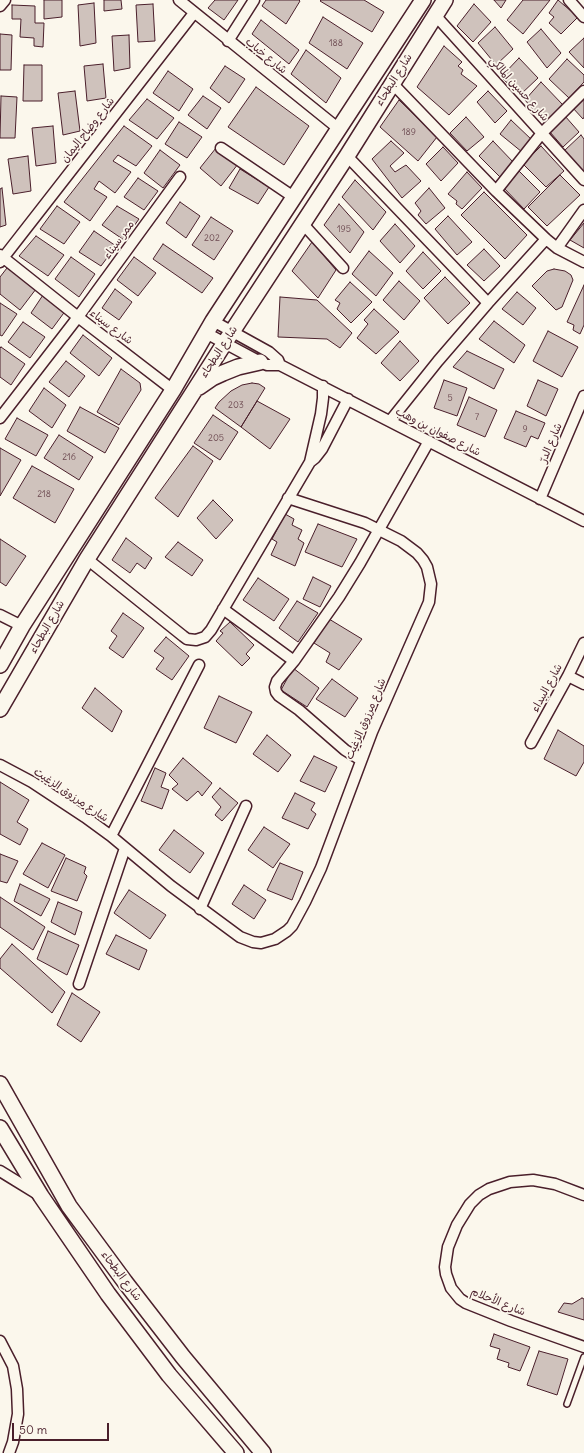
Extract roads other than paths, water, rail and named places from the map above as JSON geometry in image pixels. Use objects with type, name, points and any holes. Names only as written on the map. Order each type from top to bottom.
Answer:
[{"type":"street","points":[[0,6],[6,0]]},
{"type":"street","name":"شارع خباب","points":[[179,0],[338,129]]},
{"type":"street","points":[[228,41],[254,0]]},
{"type":"street","name":"شارع البطحاء","points":[[0,665],[22,626],[173,390],[209,327],[423,0]]},
{"type":"street","name":"شارع البطحاء","points":[[0,708],[87,559],[228,338],[347,156],[445,0]]},
{"type":"street","points":[[569,0],[584,17]]},
{"type":"street","name":"شارع وضاح اليمان","points":[[1,258],[194,13]]},
{"type":"street","name":"شارع حسين المالكي","points":[[435,15],[584,180]]},
{"type":"street","points":[[392,83],[496,191],[546,239],[557,248],[584,262]]},
{"type":"street","points":[[496,191],[542,133],[584,91]]},
{"type":"street","points":[[221,148],[294,198]]},
{"type":"street","points":[[347,156],[488,303]]},
{"type":"street","name":"ممر سيناء","points":[[78,317],[180,177]]},
{"type":"street","points":[[557,248],[584,210]]},
{"type":"street","points":[[303,224],[343,268]]},
{"type":"street","points":[[390,421],[438,361],[546,239]]},
{"type":"street","points":[[1,258],[78,317]]},
{"type":"street","name":"شارع سيناء","points":[[0,418],[78,317],[173,390]]},
{"type":"street","name":"شارع صفوان بن وهب","points":[[209,327],[228,338],[260,362],[280,365],[323,386],[584,521]]},
{"type":"street","name":"شارع صفوان بن وهب","points":[[209,327],[228,338],[269,352],[278,360],[280,365]]},
{"type":"street","points":[[194,391],[212,378],[223,373],[238,367],[260,362]]},
{"type":"street","points":[[87,559],[179,633],[192,640],[205,637],[211,630],[310,462],[321,414],[323,386]]},
{"type":"street","name":"شارع الدرّ","points":[[540,498],[584,396]]},
{"type":"street","points":[[310,462],[322,449],[348,399]]},
{"type":"street","points":[[361,760],[340,746],[299,710],[277,694],[275,684],[294,661],[339,597],[429,441]]},
{"type":"street","name":"شارع مرزوق الزغيت","points":[[0,765],[59,799],[111,836],[200,908],[240,937],[246,940],[268,942],[288,931],[305,902],[321,868],[381,710],[426,610],[431,593],[430,576],[423,560],[418,553],[401,540],[379,529],[288,498]]},
{"type":"street","points":[[223,609],[294,661]]},
{"type":"street","points":[[0,615],[22,626]]},
{"type":"street","name":"شارع البيداء","points":[[531,743],[568,676],[584,643]]},
{"type":"street","points":[[111,836],[199,665]]},
{"type":"street","points":[[568,676],[584,684]]},
{"type":"street","points":[[200,908],[246,806]]},
{"type":"street","points":[[79,984],[125,848]]},
{"type":"street","name":"شارع البطحاء","points":[[0,1084],[69,1206],[124,1282],[183,1357],[263,1453]]},
{"type":"street","name":"شارع البطحاء","points":[[0,1128],[41,1196],[137,1334],[198,1410],[236,1453]]},
{"type":"street","points":[[0,1171],[41,1196]]},
{"type":"street","name":"شارع الأحلام","points":[[584,1194],[555,1184],[533,1180],[510,1182],[488,1189],[470,1204],[457,1225],[448,1247],[445,1266],[451,1288],[460,1299],[466,1303],[584,1347]]},
{"type":"street","points":[[0,1341],[13,1366],[17,1389],[18,1414],[14,1442],[9,1453]]},
{"type":"lane","points":[[567,1404],[584,1357]]}]
